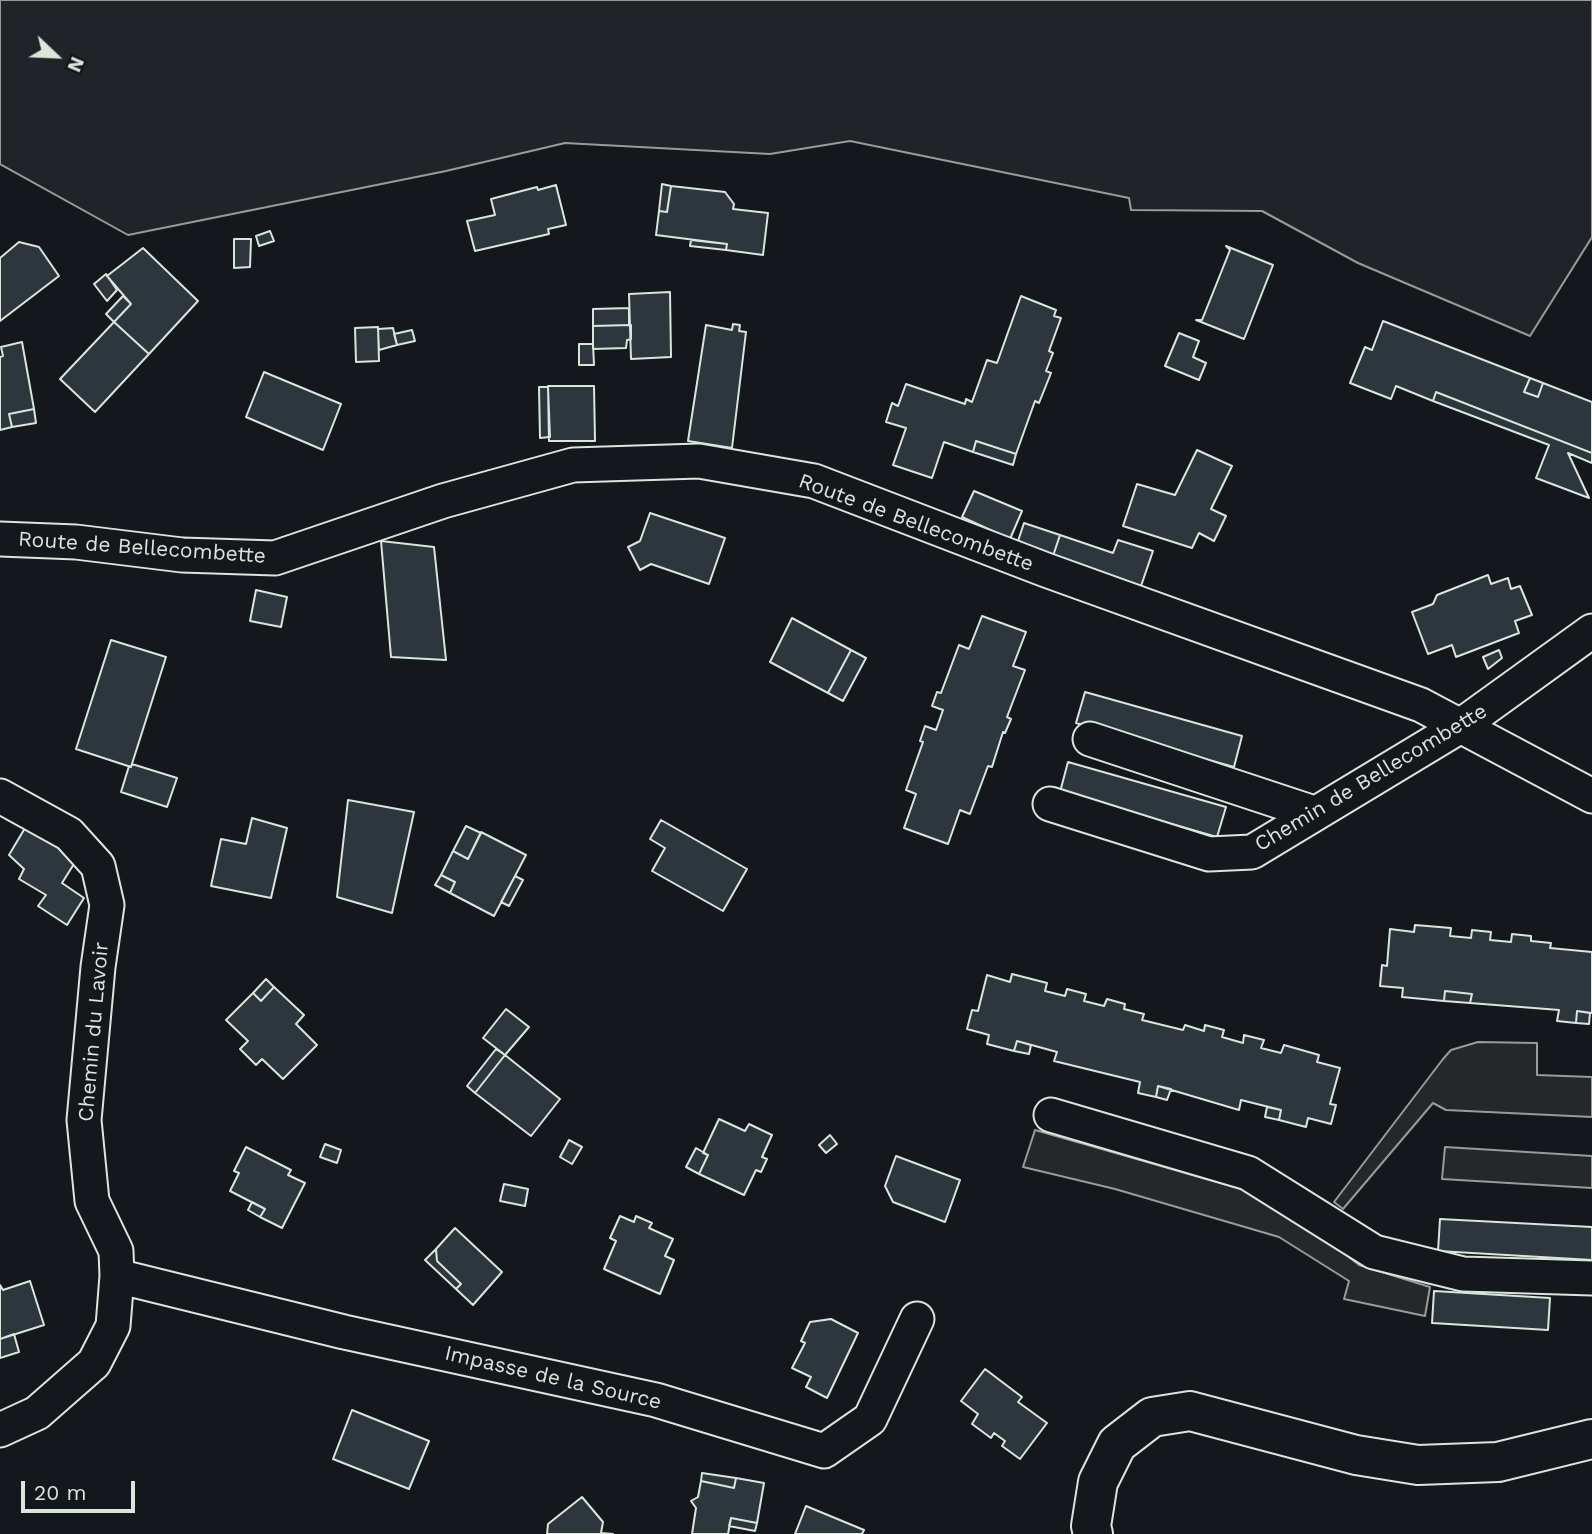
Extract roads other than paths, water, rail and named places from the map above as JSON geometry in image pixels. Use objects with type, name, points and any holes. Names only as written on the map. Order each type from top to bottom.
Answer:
[{"type":"street","name":"Route de Bellecombette","points":[[0,539],[76,542],[181,555],[275,558],[443,501],[573,465],[699,461],[814,481],[1046,570],[1421,705],[1592,796]]},
{"type":"street","name":"Chemin de Bellecombette","points":[[1050,804],[1209,854],[1252,852],[1459,727],[1592,631]]},
{"type":"street","points":[[1090,739],[1314,813]]},
{"type":"street","name":"Chemin du Lavoir","points":[[0,796],[69,834],[98,866],[107,905],[98,967],[84,1120],[92,1201],[117,1251],[113,1326],[94,1363],[37,1413],[0,1430]]},
{"type":"street","points":[[1051,1115],[1248,1173],[1374,1252],[1463,1274],[1592,1278]]},
{"type":"street","name":"Impasse de la Source","points":[[117,1276],[344,1332],[656,1400],[824,1451],[870,1419],[917,1319]]},
{"type":"street","points":[[1093,1534],[1091,1526],[1098,1482],[1117,1444],[1152,1417],[1190,1411],[1356,1455],[1418,1465],[1498,1462],[1592,1439]]}]
